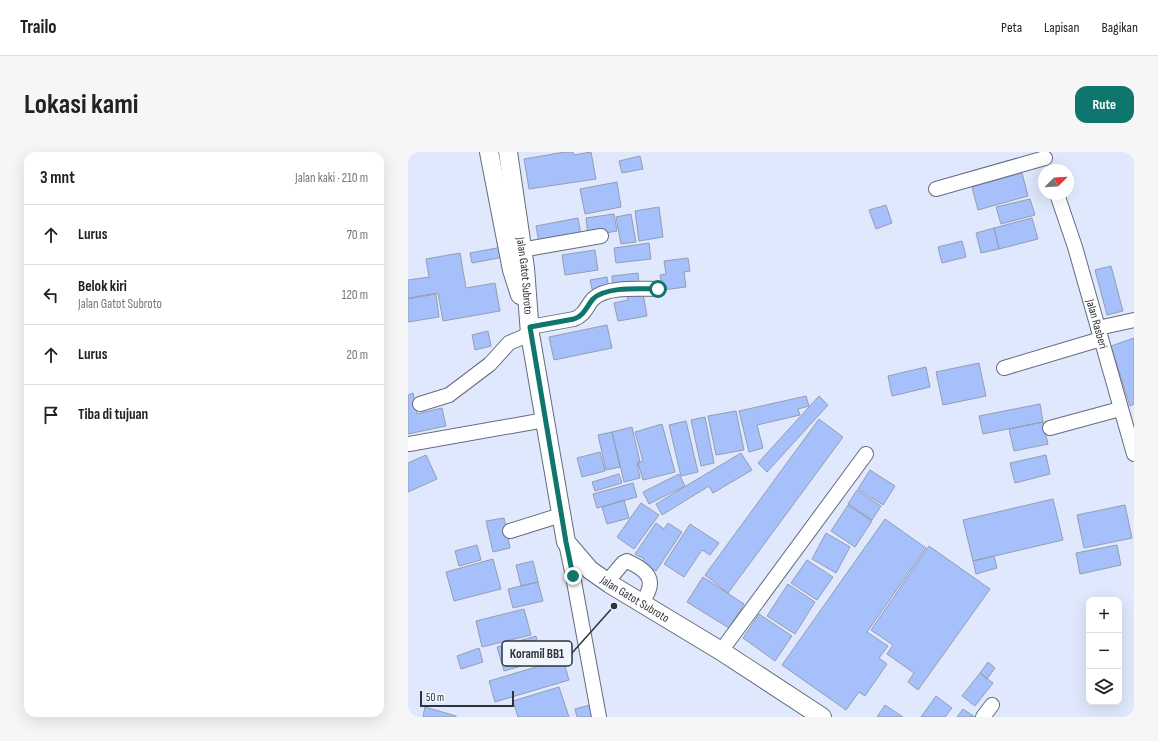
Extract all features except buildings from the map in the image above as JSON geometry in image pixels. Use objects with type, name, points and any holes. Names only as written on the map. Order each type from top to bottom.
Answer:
[{"type":"main road","points":[[489,152],[512,270],[530,327]]},
{"type":"main road","name":"Jalan Gatot Subroto","points":[[508,152],[525,268],[530,327],[566,542],[590,570],[607,582],[721,651],[822,717]]},
{"type":"street","points":[[936,189],[1046,160]]},
{"type":"street","name":"Jalan Rasberi","points":[[1059,200],[1075,247],[1134,454]]},
{"type":"street","points":[[522,250],[601,236]]},
{"type":"street","points":[[420,404],[449,395],[490,364],[509,343],[530,327],[580,317],[593,299],[610,291],[658,289]]},
{"type":"street","points":[[1004,368],[1134,320]]},
{"type":"street","points":[[1050,428],[1120,409]]},
{"type":"street","points":[[409,444],[545,420]]},
{"type":"street","points":[[721,651],[866,454]]},
{"type":"street","points":[[510,530],[561,514]]},
{"type":"street","points":[[566,542],[599,717]]},
{"type":"street","points":[[607,582],[627,561],[637,566],[646,573],[650,581],[650,588],[642,603]]},
{"type":"street","points":[[983,717],[992,705]]},
{"type":"place","name":"Koramil BB1","points":[[614,606]]},
{"type":"route","points":[[573,576],[530,327],[580,317],[593,299],[610,291],[658,289]]}]
